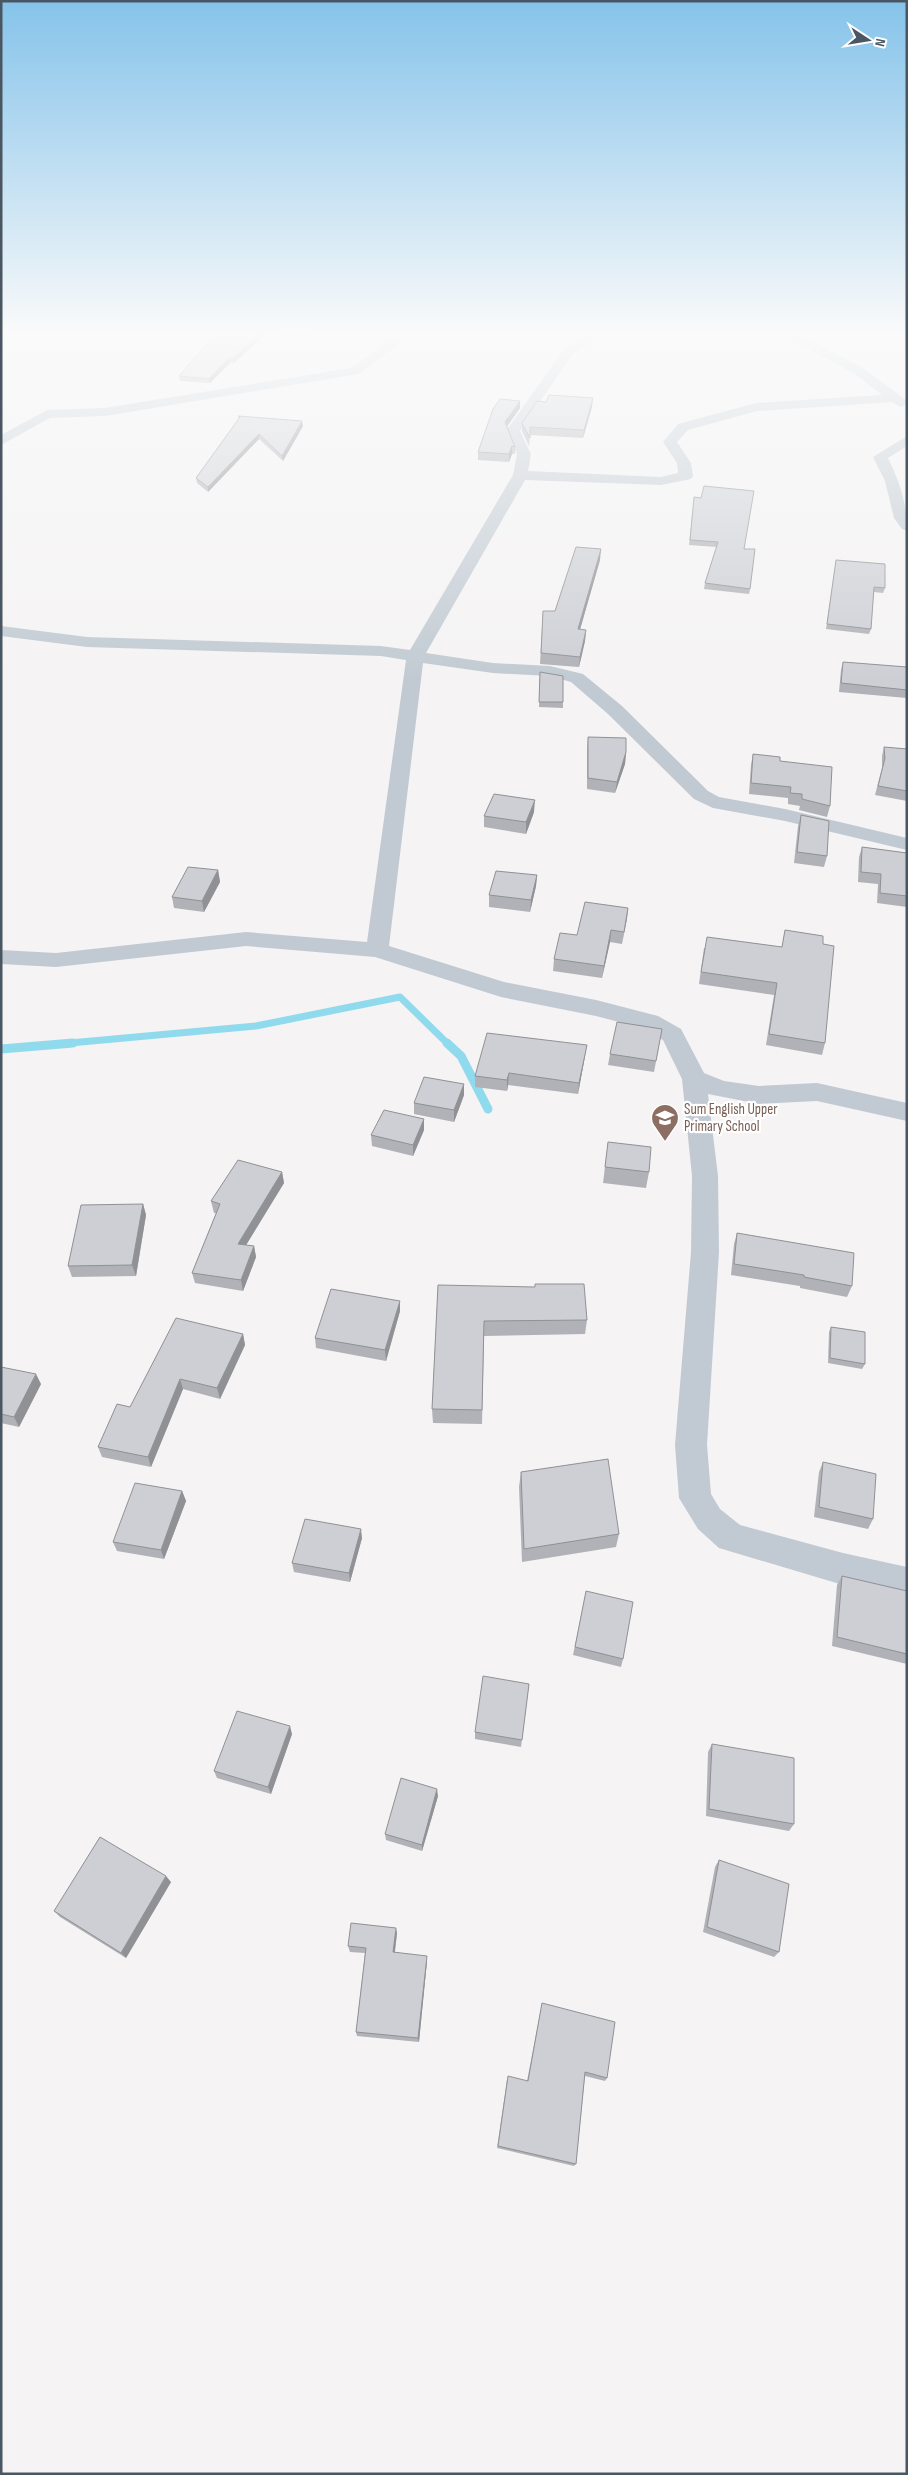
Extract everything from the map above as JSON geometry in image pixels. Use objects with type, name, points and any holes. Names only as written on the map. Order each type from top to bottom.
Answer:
[{"type":"street","points":[[377,950],[416,656],[520,475],[524,454],[522,450]]},
{"type":"street","points":[[520,475],[662,481],[686,476],[684,462],[675,450]]},
{"type":"street","points":[[892,450],[880,457],[892,481],[902,518],[907,526]]},
{"type":"street","points":[[1,631],[87,642],[381,651],[493,668],[550,671],[577,678],[615,710],[701,795],[713,802],[785,815],[907,844]]},
{"type":"street","points":[[1,957],[56,960],[246,939],[377,950],[501,989],[596,1008],[650,1022],[673,1035],[694,1079],[705,1176],[705,1242],[691,1445],[695,1498],[708,1519],[731,1537],[843,1569],[907,1583]]},
{"type":"street","points":[[694,1079],[721,1089],[759,1095],[817,1092],[907,1112]]},
{"type":"building","points":[[217,450],[244,450],[208,487],[196,478]]},
{"type":"building","points":[[275,450],[286,450],[282,456]]},
{"type":"building","points":[[479,450],[511,450],[509,454],[478,452]]},
{"type":"building","points":[[704,486],[754,491],[744,549],[755,549],[750,589],[705,583],[718,542],[690,540],[694,497],[701,498]]},
{"type":"building","points":[[576,547],[601,549],[578,629],[586,630],[580,657],[541,653],[543,611],[555,611]]},
{"type":"building","points":[[836,560],[885,564],[885,588],[874,587],[871,629],[827,624]]},
{"type":"building","points":[[843,662],[907,667],[907,690],[841,683]]},
{"type":"building","points":[[540,672],[563,676],[563,702],[539,702]]},
{"type":"building","points":[[588,737],[626,738],[626,752],[617,782],[588,778]]},
{"type":"building","points":[[884,747],[907,749],[907,791],[878,786],[885,758]]},
{"type":"building","points":[[753,754],[780,757],[780,761],[832,767],[830,806],[802,799],[802,794],[790,793],[791,787],[751,783]]},
{"type":"building","points":[[494,794],[535,800],[526,822],[484,816]]},
{"type":"building","points":[[801,815],[829,821],[827,856],[797,852]]},
{"type":"building","points":[[862,847],[907,853],[907,896],[880,893],[881,874],[861,872]]},
{"type":"building","points":[[188,867],[218,870],[202,901],[172,897]]},
{"type":"building","points":[[496,871],[537,875],[531,900],[489,895]]},
{"type":"building","points":[[585,902],[628,908],[624,932],[611,930],[604,966],[554,959],[560,933],[577,935]]},
{"type":"building","points":[[785,930],[823,936],[823,944],[834,946],[825,1043],[769,1034],[777,983],[701,972],[707,937],[782,947]]},
{"type":"building","points":[[617,1022],[662,1029],[656,1061],[610,1054]]},
{"type":"building","points":[[487,1033],[587,1045],[579,1083],[509,1073],[507,1080],[475,1076]]},
{"type":"building","points":[[424,1077],[464,1084],[454,1110],[414,1103]]},
{"type":"building","points":[[384,1110],[424,1119],[413,1145],[371,1135]]},
{"type":"building","points":[[608,1142],[651,1147],[649,1172],[605,1167]]},
{"type":"building","points":[[238,1160],[282,1172],[238,1244],[254,1246],[241,1280],[192,1273],[220,1204],[211,1201]]},
{"type":"building","points":[[143,1204],[132,1265],[68,1266],[81,1205]]},
{"type":"building","points":[[737,1233],[854,1253],[852,1286],[804,1277],[804,1275],[734,1264]]},
{"type":"building","points":[[535,1284],[584,1284],[587,1320],[484,1321],[482,1410],[432,1409],[438,1285],[535,1287]]},
{"type":"building","points":[[331,1289],[400,1301],[385,1350],[315,1338]]},
{"type":"building","points":[[176,1318],[243,1334],[217,1388],[180,1379],[148,1457],[98,1447],[117,1404],[130,1407]]},
{"type":"building","points":[[831,1327],[865,1332],[865,1364],[830,1358]]},
{"type":"building","points":[[1,1367],[36,1374],[14,1417],[1,1414]]},
{"type":"building","points":[[608,1459],[619,1534],[524,1549],[521,1472]]},
{"type":"building","points":[[823,1462],[876,1474],[873,1519],[819,1507]]},
{"type":"building","points":[[135,1483],[182,1491],[161,1550],[113,1542]]},
{"type":"building","points":[[305,1519],[361,1529],[349,1573],[292,1563]]},
{"type":"building","points":[[842,1576],[907,1591],[907,1654],[837,1637]]},
{"type":"building","points":[[586,1591],[633,1602],[623,1659],[575,1647]]},
{"type":"building","points":[[483,1676],[529,1684],[522,1740],[475,1732]]},
{"type":"building","points":[[237,1711],[290,1726],[268,1787],[214,1771]]},
{"type":"building","points":[[712,1744],[794,1758],[794,1824],[709,1809]]},
{"type":"building","points":[[401,1778],[437,1789],[422,1845],[385,1834]]},
{"type":"building","points":[[100,1837],[166,1876],[121,1953],[54,1911]]},
{"type":"building","points":[[719,1860],[789,1884],[779,1952],[707,1927]]},
{"type":"building","points":[[351,1923],[396,1928],[393,1952],[427,1956],[418,2038],[356,2032],[366,1948],[348,1946]]},
{"type":"building","points":[[542,2003],[615,2022],[607,2078],[585,2072],[576,2164],[498,2146],[508,2076],[528,2081]]},
{"type":"waterway","points":[[59,1044],[256,1026],[400,997],[448,1044]]},
{"type":"waterway","points":[[1,1049],[73,1043]]},
{"type":"waterway","points":[[447,1043],[461,1056],[488,1109]]},
{"type":"place","name":"Sum English Upper Primary School","points":[[665,1142]]}]
